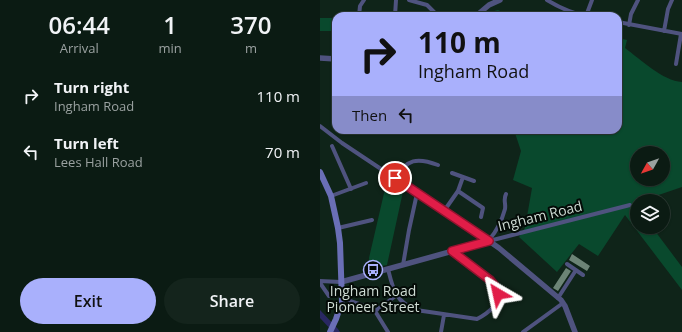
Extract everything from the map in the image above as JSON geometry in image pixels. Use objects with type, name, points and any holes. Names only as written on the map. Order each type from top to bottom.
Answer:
[{"type":"main road","points":[[320,172],[331,196],[340,243],[342,298],[336,319],[330,332]]},
{"type":"street","points":[[359,12],[360,6],[364,0]]},
{"type":"street","points":[[395,12],[396,0]]},
{"type":"street","points":[[409,0],[427,5],[434,12]]},
{"type":"street","points":[[479,12],[492,2],[500,0]]},
{"type":"street","points":[[547,0],[570,12]]},
{"type":"street","points":[[588,12],[592,0]]},
{"type":"street","points":[[630,25],[631,14],[638,0]]},
{"type":"street","points":[[664,31],[668,9],[672,0]]},
{"type":"street","points":[[622,23],[681,34],[676,64]]},
{"type":"street","points":[[320,58],[332,59]]},
{"type":"street","points":[[320,126],[342,143],[499,248],[563,303],[575,332]]},
{"type":"street","points":[[332,146],[351,189]]},
{"type":"street","points":[[432,163],[433,157]]},
{"type":"street","points":[[395,178],[402,168],[410,162],[418,160],[438,165]]},
{"type":"street","points":[[452,173],[474,181]]},
{"type":"street","points":[[444,211],[458,191],[463,177]]},
{"type":"street","points":[[331,196],[366,183]]},
{"type":"street","points":[[458,191],[483,208],[481,217]]},
{"type":"street","points":[[489,241],[494,235],[505,208],[504,199],[506,194]]},
{"type":"street","points":[[403,265],[416,198]]},
{"type":"street","name":"Ingham Road","points":[[341,282],[489,241],[630,205]]},
{"type":"street","points":[[338,228],[372,220]]},
{"type":"street","points":[[388,269],[393,289],[397,296],[411,308],[444,315],[477,319],[495,305],[498,297],[496,288],[490,280],[452,251]]},
{"type":"street","points":[[567,264],[583,275]]},
{"type":"street","points":[[558,298],[576,270]]},
{"type":"street","points":[[320,282],[341,282]]},
{"type":"street","points":[[320,282],[329,296]]},
{"type":"street","points":[[375,311],[397,296]]},
{"type":"street","points":[[342,298],[371,308],[375,311],[388,332]]},
{"type":"street","points":[[522,332],[563,303]]},
{"type":"street","points":[[441,332],[444,315]]},
{"type":"green space","points":[[498,10],[503,12],[490,12]]},
{"type":"green space","points":[[320,18],[332,18],[331,31],[320,31]]},
{"type":"green space","points":[[622,39],[627,40],[625,48],[652,69],[667,78],[682,82],[682,187],[662,194],[630,194],[630,222],[625,215],[598,256],[579,244],[557,272],[519,237],[525,228],[532,188],[513,180],[521,151],[515,134],[622,134]]},
{"type":"green space","points":[[388,176],[404,187],[387,265],[370,268],[369,258]]},
{"type":"green space","points":[[639,234],[657,234],[682,267],[682,290]]},
{"type":"shaded area","points":[[320,310],[340,332],[333,332],[320,318]]},
{"type":"building","points":[[572,254],[590,266],[587,271],[569,260]]},
{"type":"building","points":[[566,268],[571,271],[558,291],[553,288]]},
{"type":"place","name":"Ingham Road Pioneer Street","points":[[373,270]]},
{"type":"route","points":[[395,178],[489,241],[452,251],[490,280],[498,291],[498,294]]}]
